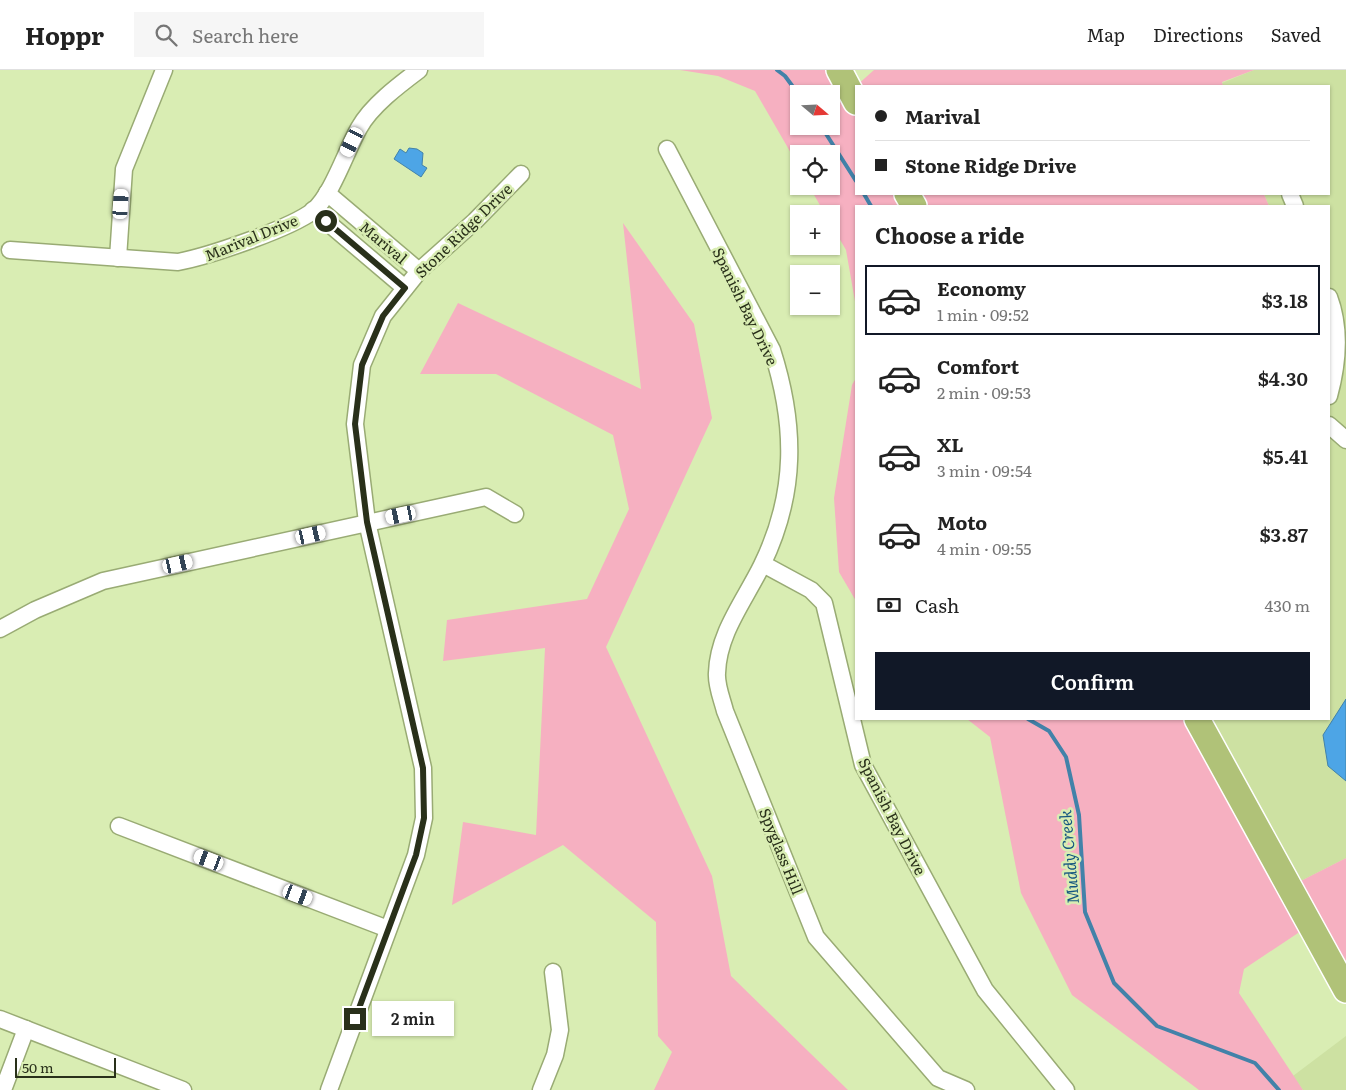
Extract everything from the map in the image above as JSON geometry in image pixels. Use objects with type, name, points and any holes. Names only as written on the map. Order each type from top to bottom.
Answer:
[{"type":"main road","points":[[839,70],[855,100]]},
{"type":"main road","points":[[1198,720],[1346,990]]},
{"type":"street","points":[[118,258],[124,169],[164,70]]},
{"type":"street","name":"Marival Drive","points":[[10,250],[178,262],[200,258],[294,222],[313,210],[327,193],[360,126],[391,92],[419,70]]},
{"type":"street","name":"Spanish Bay Drive","points":[[667,149],[772,350],[781,380],[790,442],[788,484],[780,519],[763,564],[811,590],[824,603],[863,765],[985,990],[1066,1090]]},
{"type":"street","name":"Stone Ridge Drive","points":[[329,1090],[416,855],[424,818],[423,768],[367,522],[355,424],[362,365],[383,316],[418,271],[475,221],[521,174]]},
{"type":"street","name":"Marival","points":[[327,193],[418,271]]},
{"type":"street","name":"Marival","points":[[313,210],[405,288]]},
{"type":"street","points":[[1330,300],[1336,316],[1336,370],[1330,392]]},
{"type":"street","points":[[1330,426],[1346,440]]},
{"type":"street","points":[[1,626],[103,581],[367,522],[486,497],[515,514]]},
{"type":"street","name":"Spyglass Hill","points":[[763,564],[723,638],[716,674],[724,711],[816,937],[938,1078],[966,1090]]},
{"type":"street","points":[[119,826],[388,929]]},
{"type":"street","points":[[541,1090],[555,1055],[560,1030],[553,972]]},
{"type":"street","points":[[0,1019],[183,1090]]},
{"type":"street","points":[[3,1090],[26,1029]]},
{"type":"shaded area","points":[[680,70],[839,70],[855,85],[855,195],[1264,195],[1269,205],[855,205],[855,301],[846,250],[840,240],[840,205],[820,205],[814,195],[840,195],[840,145],[790,145],[790,151],[755,91],[718,76]]},
{"type":"shaded area","points":[[874,70],[1254,70],[1222,82],[1223,85],[857,85]]},
{"type":"shaded area","points":[[1254,70],[1346,70],[1346,858],[1289,887],[1198,720],[1330,720],[1330,205],[1269,205],[1264,195],[1330,195],[1330,85],[1223,85],[1222,83]]},
{"type":"shaded area","points":[[623,223],[694,324],[712,418],[606,647],[712,876],[731,976],[848,1090],[654,1090],[672,1052],[658,1036],[656,922],[563,845],[452,905],[463,822],[536,835],[545,648],[443,661],[447,620],[587,599],[629,509],[613,435],[496,374],[420,374],[458,303],[641,389]]},
{"type":"shaded area","points":[[855,380],[855,599],[839,572],[834,498],[852,385]]},
{"type":"shaded area","points":[[968,720],[1198,720],[1289,887],[1346,858],[1346,990],[1310,925],[1244,969],[1239,993],[1303,1090],[1199,1090],[1072,995],[1021,893],[990,737]]},
{"type":"shaded area","points":[[1346,1036],[1346,1090],[1303,1090],[1293,1076]]},
{"type":"water","points":[[409,148],[417,149],[423,153],[422,165],[427,168],[421,177],[394,159],[400,149],[406,153]]},
{"type":"water","points":[[1346,699],[1346,781],[1328,766],[1323,735]]},
{"type":"waterway","name":"Muddy Creek","points":[[777,70],[785,76],[792,85]]},
{"type":"waterway","name":"Muddy Creek","points":[[827,135],[855,179]]},
{"type":"waterway","name":"Muddy Creek","points":[[865,195],[870,205]]},
{"type":"waterway","name":"Muddy Creek","points":[[1030,720],[1049,731],[1066,757],[1079,815],[1085,912],[1114,983],[1157,1026],[1255,1063],[1279,1090]]},
{"type":"route","points":[[326,221],[405,288],[383,316],[362,365],[355,424],[367,522],[423,768],[424,818],[416,855],[355,1019]]}]
